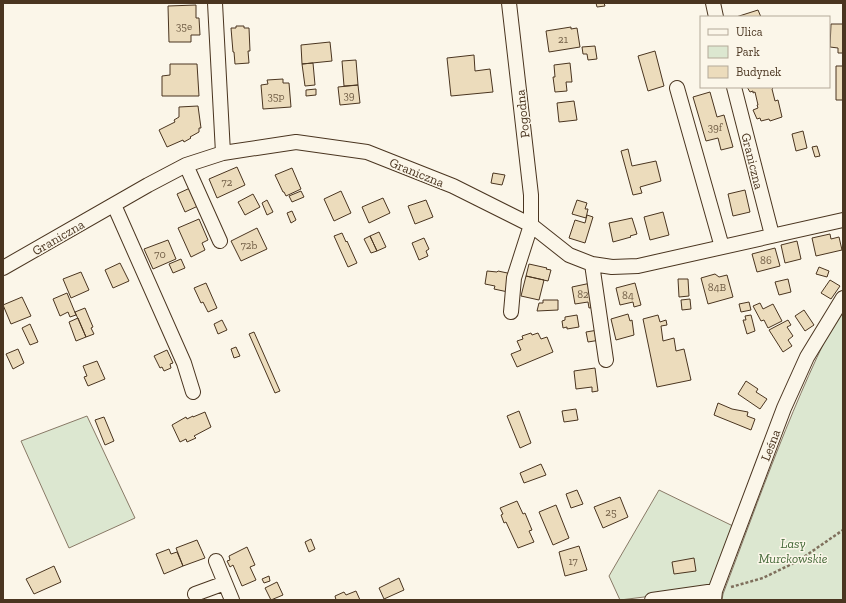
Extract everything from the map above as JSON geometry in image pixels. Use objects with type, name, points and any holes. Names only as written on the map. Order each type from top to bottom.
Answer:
[{"type":"street","points":[[214,3],[222,153]]},
{"type":"street","name":"Pogodna","points":[[509,3],[531,196],[531,225],[514,278],[511,312]]},
{"type":"street","points":[[713,3],[716,16]]},
{"type":"street","points":[[677,88],[722,247]]},
{"type":"street","name":"Graniczna","points":[[734,88],[772,235]]},
{"type":"street","name":"Graniczna","points":[[3,268],[186,165],[222,153],[296,142],[367,152],[453,186],[531,225],[569,255],[592,264],[612,268],[638,266],[843,220]]},
{"type":"street","points":[[186,165],[220,241]]},
{"type":"street","points":[[114,205],[184,363],[193,392]]},
{"type":"street","points":[[592,264],[606,360]]},
{"type":"street","name":"Leśna","points":[[714,596],[784,408],[807,357],[843,298]]},
{"type":"street","points":[[216,561],[232,600]]},
{"type":"street","points":[[195,594],[225,583]]},
{"type":"street","points":[[652,600],[714,596]]},
{"type":"path","points":[[714,596],[763,578],[798,561],[843,530]]},
{"type":"green space","name":"Lasy Murckowskie","points":[[843,305],[843,600],[722,600],[764,484],[793,411],[825,340]]},
{"type":"green space","points":[[87,416],[135,518],[69,548],[21,441]]},
{"type":"green space","points":[[659,490],[735,527],[708,589],[620,600],[609,576]]},
{"type":"building","points":[[596,3],[604,3],[605,6],[597,7]]},
{"type":"building","points":[[196,5],[196,18],[199,18],[200,35],[191,35],[191,42],[169,42],[168,6]]},
{"type":"building","points":[[758,10],[761,16],[739,16]]},
{"type":"building","points":[[831,24],[843,24],[843,53],[838,53],[838,48],[830,47]]},
{"type":"building","points":[[236,26],[244,26],[244,28],[249,28],[249,63],[235,64],[231,28],[236,28]]},
{"type":"building","points":[[571,27],[571,29],[577,28],[580,47],[549,52],[546,31]]},
{"type":"building","points":[[330,42],[332,61],[302,64],[301,45]]},
{"type":"building","points":[[595,46],[597,59],[588,60],[587,54],[583,54],[582,47]]},
{"type":"building","points":[[655,51],[664,86],[648,91],[638,56]]},
{"type":"building","points":[[474,55],[475,71],[490,69],[493,92],[451,96],[447,58]]},
{"type":"building","points":[[356,60],[358,85],[344,86],[342,61]]},
{"type":"building","points":[[313,63],[315,85],[305,86],[302,64]]},
{"type":"building","points":[[570,63],[572,82],[566,82],[567,91],[555,92],[553,77],[555,77],[554,65]]},
{"type":"building","points":[[170,64],[197,64],[199,96],[162,96],[162,76],[170,75]]},
{"type":"building","points":[[836,66],[843,66],[843,100],[836,100]]},
{"type":"building","points":[[283,79],[283,83],[289,83],[291,107],[263,109],[261,85],[268,84],[267,80]]},
{"type":"building","points":[[358,85],[360,103],[340,105],[338,87]]},
{"type":"building","points":[[748,88],[773,88],[775,101],[778,100],[782,117],[770,121],[769,119],[761,121],[760,118],[757,119],[753,110],[758,108],[755,92],[750,92]]},
{"type":"building","points":[[316,89],[316,95],[306,96],[306,90]]},
{"type":"building","points":[[710,92],[717,117],[724,115],[733,147],[721,150],[718,138],[706,141],[693,97]]},
{"type":"building","points":[[574,101],[577,120],[559,122],[557,103]]},
{"type":"building","points":[[198,106],[201,128],[199,128],[199,132],[184,142],[183,140],[167,147],[159,130],[175,122],[174,120],[179,117],[179,107]]},
{"type":"building","points":[[803,131],[807,148],[796,151],[792,134]]},
{"type":"building","points":[[817,146],[820,156],[815,157],[812,147]]},
{"type":"building","points":[[628,149],[632,166],[656,161],[661,181],[640,187],[642,193],[633,195],[621,151]]},
{"type":"building","points":[[237,167],[245,185],[217,198],[209,179]]},
{"type":"building","points":[[292,168],[301,189],[286,196],[275,175]]},
{"type":"building","points":[[493,173],[505,175],[502,185],[491,183]]},
{"type":"building","points":[[190,188],[198,206],[185,212],[177,194]]},
{"type":"building","points":[[745,190],[750,212],[733,216],[728,194]]},
{"type":"building","points":[[301,191],[304,197],[292,202],[289,196]]},
{"type":"building","points":[[341,191],[351,213],[334,221],[324,199]]},
{"type":"building","points":[[253,194],[260,207],[245,215],[238,202]]},
{"type":"building","points":[[383,198],[390,213],[369,223],[362,207]]},
{"type":"building","points":[[267,200],[273,212],[267,215],[262,203]]},
{"type":"building","points":[[426,200],[433,217],[415,224],[408,206]]},
{"type":"building","points":[[577,200],[587,203],[585,209],[588,209],[586,218],[572,214]]},
{"type":"building","points":[[292,211],[296,220],[291,223],[287,213]]},
{"type":"building","points":[[663,212],[669,235],[650,240],[644,217]]},
{"type":"building","points":[[587,215],[593,217],[585,243],[569,238],[575,220],[585,223]]},
{"type":"building","points":[[632,218],[637,234],[613,242],[609,223]]},
{"type":"building","points":[[199,219],[208,240],[202,243],[205,250],[191,257],[178,228]]},
{"type":"building","points":[[257,228],[267,249],[241,261],[231,241]]},
{"type":"building","points":[[379,232],[386,247],[377,251],[370,236]]},
{"type":"building","points":[[342,233],[357,263],[348,267],[334,236]]},
{"type":"building","points":[[830,234],[831,239],[839,237],[842,250],[816,256],[812,238]]},
{"type":"building","points":[[370,236],[377,251],[371,253],[364,239]]},
{"type":"building","points":[[424,238],[429,249],[426,251],[428,256],[419,260],[412,243]]},
{"type":"building","points":[[168,240],[176,259],[153,269],[144,249]]},
{"type":"building","points":[[797,241],[801,259],[785,263],[781,245]]},
{"type":"building","points":[[775,248],[780,266],[757,272],[752,254]]},
{"type":"building","points":[[181,259],[185,268],[173,273],[169,264]]},
{"type":"building","points":[[120,263],[129,281],[113,288],[105,270]]},
{"type":"building","points":[[529,264],[551,270],[548,281],[526,276]]},
{"type":"building","points":[[819,267],[829,271],[827,277],[816,274]]},
{"type":"building","points":[[487,271],[498,271],[512,274],[508,292],[494,289],[495,286],[485,284]]},
{"type":"building","points":[[81,272],[89,290],[71,298],[63,279]]},
{"type":"building","points":[[715,274],[719,277],[727,275],[733,297],[708,304],[701,278]]},
{"type":"building","points":[[526,276],[544,280],[539,300],[521,296]]},
{"type":"building","points":[[678,279],[688,279],[689,296],[679,297]]},
{"type":"building","points":[[788,279],[791,292],[779,295],[775,282]]},
{"type":"building","points":[[830,280],[840,286],[831,299],[821,293]]},
{"type":"building","points":[[206,283],[217,308],[208,312],[203,302],[201,303],[194,288]]},
{"type":"building","points":[[591,283],[595,307],[589,308],[588,302],[575,304],[572,287]]},
{"type":"building","points":[[635,283],[641,305],[634,307],[633,302],[620,305],[616,288]]},
{"type":"building","points":[[67,293],[76,315],[70,317],[68,312],[60,316],[53,299]]},
{"type":"building","points":[[22,297],[31,316],[11,324],[3,305]]},
{"type":"building","points":[[690,299],[691,309],[682,310],[681,300]]},
{"type":"building","points":[[543,300],[558,300],[558,310],[537,311],[539,303],[543,303]]},
{"type":"building","points":[[749,302],[751,310],[741,312],[739,304]]},
{"type":"building","points":[[760,303],[763,309],[773,304],[782,321],[768,328],[764,320],[761,321],[753,306]]},
{"type":"building","points":[[85,308],[93,327],[91,328],[94,334],[86,337],[75,312]]},
{"type":"building","points":[[804,310],[814,325],[805,331],[795,316]]},
{"type":"building","points":[[628,314],[630,321],[632,320],[634,335],[616,340],[611,319]]},
{"type":"building","points":[[577,315],[579,327],[567,329],[567,327],[563,328],[562,321],[565,320],[565,317]]},
{"type":"building","points":[[658,315],[660,322],[666,320],[667,325],[661,326],[663,341],[674,338],[676,351],[684,349],[691,380],[657,387],[643,319]]},
{"type":"building","points":[[751,315],[755,331],[747,334],[743,320],[746,320],[745,316]]},
{"type":"building","points":[[78,318],[86,337],[76,341],[69,322]]},
{"type":"building","points":[[222,320],[227,330],[218,334],[214,324]]},
{"type":"building","points":[[788,320],[791,325],[787,327],[793,336],[788,340],[792,346],[783,352],[769,330]]},
{"type":"building","points":[[30,324],[38,342],[30,345],[22,328]]},
{"type":"building","points":[[598,330],[600,340],[588,342],[586,332]]},
{"type":"building","points":[[254,332],[280,391],[275,393],[249,334]]},
{"type":"building","points":[[531,333],[532,335],[538,333],[541,339],[547,337],[553,352],[517,367],[511,354],[521,350],[517,341],[523,339],[522,336]]},
{"type":"building","points":[[236,347],[240,356],[234,358],[231,349]]},
{"type":"building","points":[[18,349],[24,363],[13,369],[6,354]]},
{"type":"building","points":[[167,350],[173,363],[170,364],[171,368],[164,371],[162,367],[160,368],[154,356]]},
{"type":"building","points":[[97,361],[105,379],[88,386],[84,377],[87,376],[83,366]]},
{"type":"building","points":[[595,368],[598,391],[592,392],[592,387],[576,389],[574,371]]},
{"type":"building","points":[[746,381],[758,389],[756,392],[767,399],[760,409],[738,394]]},
{"type":"building","points":[[718,403],[732,409],[748,412],[747,416],[755,419],[751,430],[714,415]]},
{"type":"building","points":[[576,409],[578,420],[564,422],[562,411]]},
{"type":"building","points":[[519,411],[531,443],[520,448],[507,416]]},
{"type":"building","points":[[205,412],[211,427],[194,436],[196,438],[187,442],[186,439],[180,442],[172,425],[186,417],[187,419]]},
{"type":"building","points":[[104,417],[114,441],[105,445],[95,420]]},
{"type":"building","points":[[541,464],[546,475],[524,483],[520,473]]},
{"type":"building","points":[[577,490],[583,504],[571,508],[566,494]]},
{"type":"building","points":[[620,497],[628,517],[603,528],[594,507]]},
{"type":"building","points":[[517,501],[523,514],[525,513],[532,530],[529,531],[534,542],[518,548],[506,522],[504,523],[501,515],[503,514],[500,508]]},
{"type":"building","points":[[556,505],[569,538],[553,545],[539,512]]},
{"type":"building","points":[[311,539],[315,549],[309,552],[305,542]]},
{"type":"building","points":[[197,540],[205,558],[183,566],[176,548]]},
{"type":"building","points":[[579,546],[587,570],[565,576],[559,552]]},
{"type":"building","points":[[247,547],[255,565],[250,567],[256,580],[242,586],[233,565],[230,567],[227,561],[230,560],[229,556]]},
{"type":"building","points":[[169,549],[171,554],[177,552],[183,566],[164,574],[156,554]]},
{"type":"building","points":[[694,558],[696,571],[674,574],[672,562]]},
{"type":"building","points":[[54,566],[61,582],[34,594],[26,579]]},
{"type":"building","points":[[269,576],[270,581],[264,583],[262,579]]},
{"type":"building","points":[[399,578],[404,590],[384,599],[379,588]]},
{"type":"building","points":[[277,582],[283,595],[271,600],[265,588]]},
{"type":"building","points":[[356,591],[360,600],[336,600],[335,596],[344,592],[346,595]]}]
